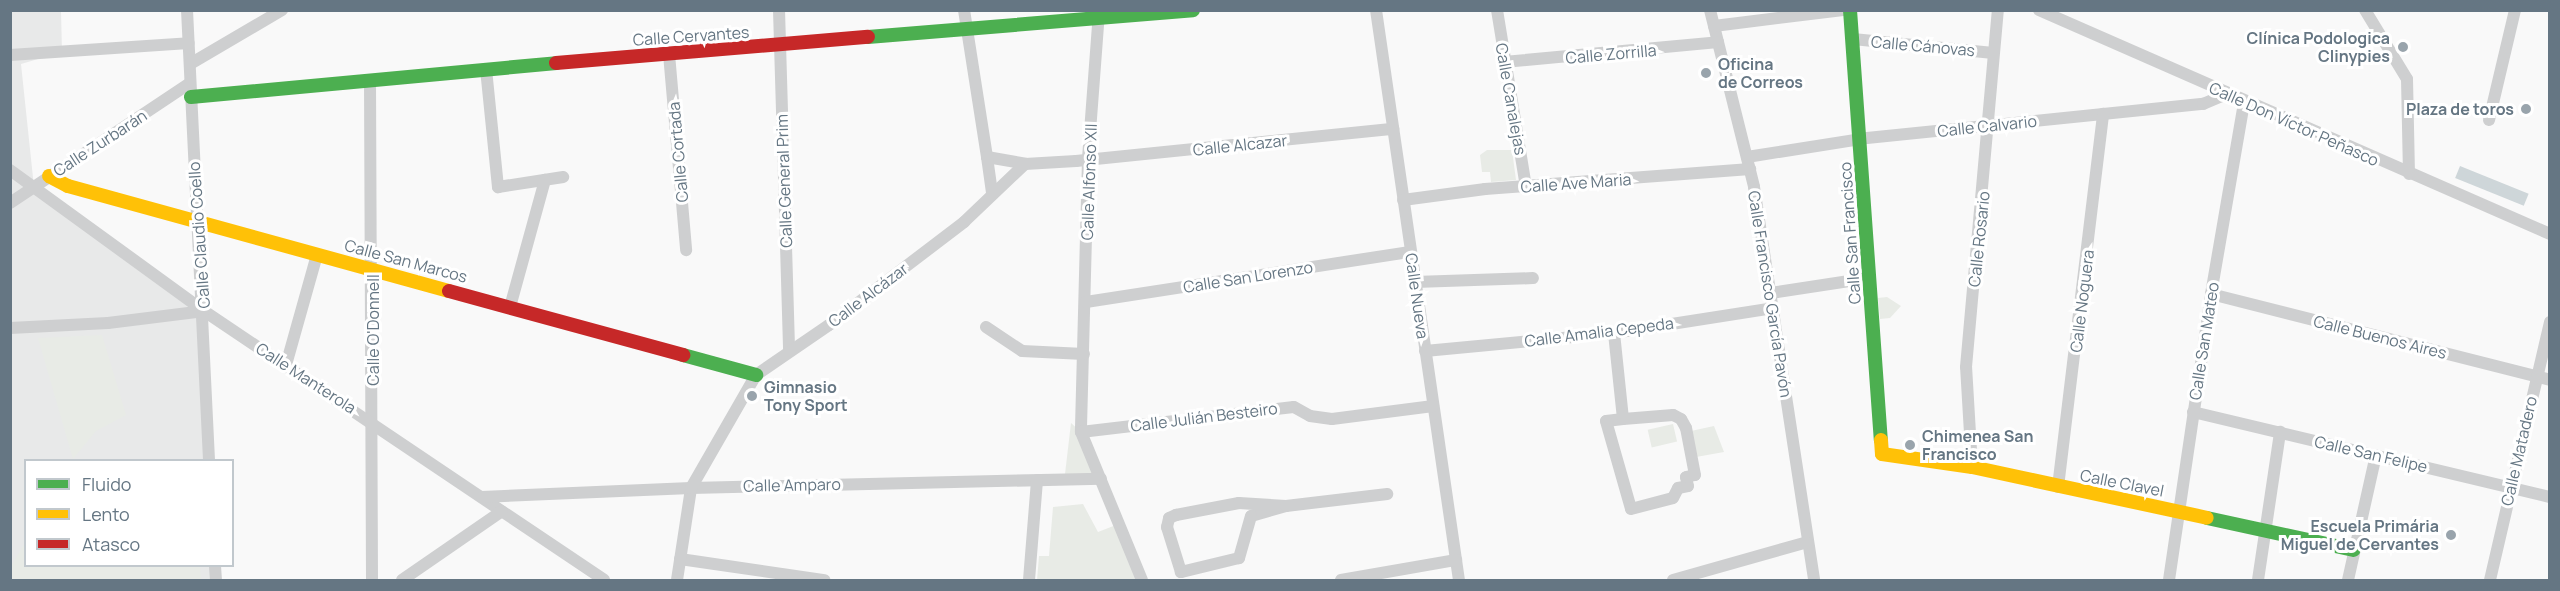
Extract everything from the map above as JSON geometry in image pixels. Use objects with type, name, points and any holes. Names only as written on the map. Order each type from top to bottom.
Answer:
[{"type":"street","name":"Calle Claudio Coello","points":[[187,10],[197,221],[204,311],[209,459]]},
{"type":"street","points":[[190,64],[282,10]]},
{"type":"street","name":"Calle General Prim","points":[[779,10],[789,351]]},
{"type":"street","points":[[964,10],[992,194]]},
{"type":"street","name":"Calle Cervantes","points":[[190,90],[370,80],[1099,15],[1193,10]]},
{"type":"street","name":"Calle Nueva","points":[[1376,10],[1459,580]]},
{"type":"street","name":"Calle Canalejas","points":[[1497,10],[1526,187]]},
{"type":"street","name":"Calle Francisco García Pavón","points":[[1710,10],[1749,163],[1814,580]]},
{"type":"street","points":[[1714,26],[1843,10]]},
{"type":"street","name":"Calle San Francisco","points":[[1850,10],[1882,454]]},
{"type":"street","name":"Calle Rosario","points":[[1972,467],[1966,367],[1998,10]]},
{"type":"street","name":"Calle Don Víctor Peñasco","points":[[2039,10],[2244,102],[2550,234]]},
{"type":"street","points":[[2365,10],[2407,79],[2409,174]]},
{"type":"street","points":[[2489,120],[2516,10]]},
{"type":"street","name":"Calle Alfonso XII","points":[[1099,15],[1088,160],[1081,432],[1142,580]]},
{"type":"street","name":"Calle Cánovas","points":[[1853,39],[1993,53]]},
{"type":"street","name":"Calle Zorrilla","points":[[1504,62],[1718,42]]},
{"type":"street","points":[[10,55],[189,43]]},
{"type":"street","name":"Calle Cortada","points":[[669,54],[686,250]]},
{"type":"street","points":[[486,69],[498,187],[563,177]]},
{"type":"street","name":"Calle O'Donnell","points":[[370,80],[373,267],[372,580]]},
{"type":"street","name":"Calle Zurbarán","points":[[10,203],[49,176],[190,90]]},
{"type":"street","name":"Calle Calvario","points":[[1749,163],[1861,139],[2203,104],[2226,94]]},
{"type":"street","name":"Calle San Mateo","points":[[2169,580],[2211,294],[2244,102]]},
{"type":"street","name":"Calle Noguera","points":[[2058,487],[2103,114]]},
{"type":"street","name":"Calle Alcazar","points":[[1088,160],[1393,129]]},
{"type":"street","points":[[987,156],[1025,164],[1088,160]]},
{"type":"street","name":"Calle Ave Maria","points":[[1403,200],[1749,163]]},
{"type":"street","name":"Calle Alcázar","points":[[691,488],[756,375],[829,325],[964,222],[1025,164]]},
{"type":"street","name":"Calle Manterola","points":[[10,170],[204,311],[372,421],[604,580]]},
{"type":"street","name":"Calle San Marcos","points":[[49,176],[69,186],[317,255],[373,267],[756,375]]},
{"type":"street","points":[[510,307],[545,180]]},
{"type":"street","name":"Calle San Lorenzo","points":[[1086,302],[1410,252]]},
{"type":"street","points":[[286,365],[317,255]]},
{"type":"street","points":[[1415,282],[1533,278]]},
{"type":"street","points":[[1771,293],[1869,278]]},
{"type":"street","name":"Calle Buenos Aires","points":[[2211,294],[2550,380]]},
{"type":"street","name":"Calle Amalia Cepeda","points":[[1425,351],[1614,333],[1773,308]]},
{"type":"street","points":[[10,328],[108,323],[204,311]]},
{"type":"street","name":"Calle Matadero","points":[[2490,580],[2550,322]]},
{"type":"street","points":[[986,327],[1022,351],[1084,354]]},
{"type":"street","points":[[1614,333],[1623,419]]},
{"type":"street","name":"Calle Julián Besteiro","points":[[1081,432],[1294,407],[1310,416],[1332,419],[1433,406]]},
{"type":"street","name":"Calle San Felipe","points":[[2193,412],[2550,496]]},
{"type":"street","points":[[1673,415],[1681,419],[1695,475],[1686,477],[1688,486],[1678,488],[1673,498],[1631,508],[1606,421],[1623,419],[1673,415]]},
{"type":"street","points":[[2258,580],[2280,432]]},
{"type":"street","name":"Calle Clavel","points":[[1882,454],[1972,467],[2354,550]]},
{"type":"street","points":[[2348,580],[2376,455]]},
{"type":"street","name":"Calle Amparo","points":[[482,497],[691,488],[1101,479]]},
{"type":"street","points":[[1029,580],[1037,480]]},
{"type":"street","points":[[677,580],[691,488]]},
{"type":"street","points":[[1286,506],[1239,503],[1169,518],[1167,527],[1182,576],[1239,558],[1251,516],[1286,506],[1387,494]]},
{"type":"street","points":[[402,580],[502,511]]},
{"type":"street","points":[[1673,580],[1807,542]]},
{"type":"street","points":[[680,558],[824,580]]},
{"type":"street","points":[[1341,580],[1456,560]]},
{"type":"shaded area","points":[[10,11],[61,11],[62,52],[21,64],[34,187],[204,311],[209,459],[24,459],[24,567],[215,567],[216,580],[11,580]]},
{"type":"shaded area","points":[[1487,150],[1512,150],[1516,180],[1491,182],[1490,172],[1482,172],[1480,155]]},
{"type":"shaded area","points":[[2460,166],[2529,194],[2524,206],[2455,178]]},
{"type":"shaded area","points":[[1887,297],[1901,306],[1890,318],[1880,319],[1878,298]]},
{"type":"shaded area","points":[[102,335],[126,415],[96,431],[73,459],[38,338]]},
{"type":"shaded area","points":[[1071,423],[1081,432],[1101,479],[1065,474]]},
{"type":"shaded area","points":[[1673,424],[1677,442],[1652,447],[1648,430]]},
{"type":"shaded area","points":[[1714,426],[1724,452],[1696,457],[1691,431]]},
{"type":"shaded area","points":[[1083,504],[1098,532],[1116,525],[1138,580],[1037,580],[1039,556],[1049,556],[1053,507]]},
{"type":"shaded area","points":[[24,545],[24,567],[200,567],[201,580],[11,580],[11,566]]},
{"type":"traffic: fast","points":[[868,37],[1193,10]]},
{"type":"traffic: fast","points":[[1850,10],[1881,440]]},
{"type":"traffic: fast","points":[[191,97],[556,63]]},
{"type":"traffic: fast","points":[[683,355],[756,375]]},
{"type":"traffic: fast","points":[[2207,518],[2354,550]]},
{"type":"traffic: slow","points":[[49,176],[68,186],[449,291]]},
{"type":"traffic: slow","points":[[1881,440],[1882,454],[1972,467],[2207,518]]},
{"type":"traffic: jam","points":[[556,63],[868,37]]},
{"type":"traffic: jam","points":[[449,291],[683,355]]},
{"type":"place","name":"Clínica Podologica Clinypies","points":[[2403,47]]},
{"type":"place","name":"Oficina de Correos","points":[[1706,73]]},
{"type":"place","name":"Plaza de toros","points":[[2526,109]]},
{"type":"place","name":"Gimnasio Tony Sport","points":[[752,396]]},
{"type":"place","name":"Chimenea San Francisco","points":[[1910,445]]},
{"type":"place","name":"Escuela Primária Miguel de Cervantes","points":[[2451,535]]}]
